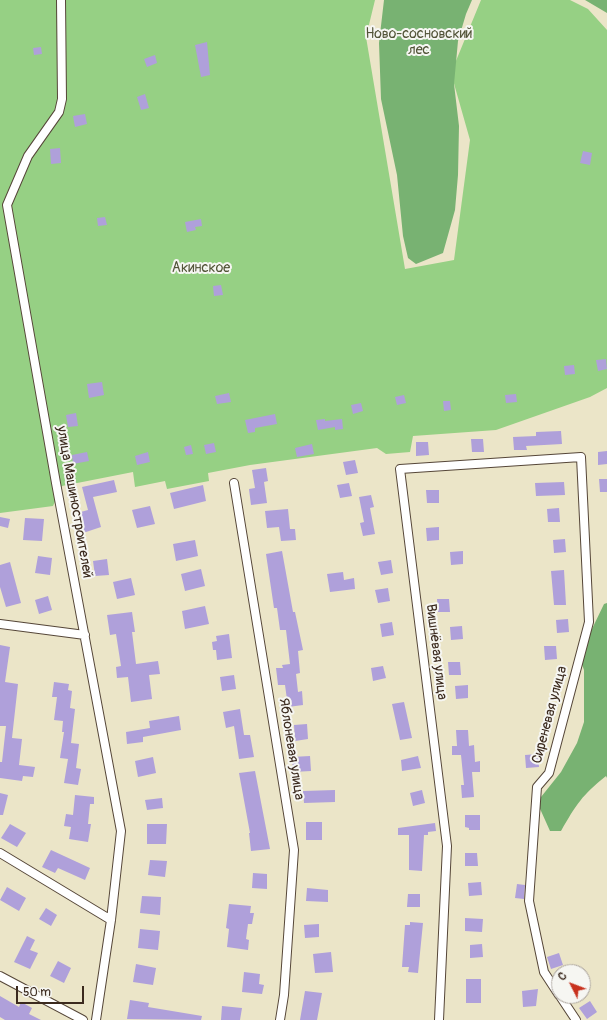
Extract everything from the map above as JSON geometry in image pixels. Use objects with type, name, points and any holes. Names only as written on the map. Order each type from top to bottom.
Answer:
[{"type":"street","name":"улица Машиностроителей","points":[[60,0],[62,99],[59,112],[28,156],[7,205],[122,831],[111,920],[96,1020]]},
{"type":"street","name":"Сиреневая улица","points":[[551,983],[544,972],[529,901],[537,787],[549,773],[588,622],[581,457]]},
{"type":"street","name":"Вишнёвая улица","points":[[439,1020],[447,846],[400,469],[581,457]]},
{"type":"street","name":"Яблоневая улица","points":[[234,483],[294,850],[284,995],[280,1020]]},
{"type":"street","points":[[0,624],[85,635]]},
{"type":"street","points":[[0,853],[111,920]]},
{"type":"street","points":[[0,976],[83,1020]]},
{"type":"street","name":"Сиреневая улица","points":[[565,1004],[576,1020]]},
{"type":"green space","name":"Акинское","points":[[0,0],[375,0],[366,37],[405,269],[454,260],[470,140],[451,73],[481,0],[570,0],[588,9],[607,30],[607,388],[590,397],[496,430],[413,436],[410,452],[386,454],[377,448],[250,465],[208,473],[209,481],[167,489],[165,481],[135,487],[133,472],[62,486],[53,506],[0,513]]},
{"type":"green space","name":"Ново-сосновский лес","points":[[384,0],[472,0],[458,41],[454,84],[459,126],[458,175],[455,210],[443,253],[416,264],[408,258],[403,236],[397,175],[381,99],[379,43]]},
{"type":"green space","points":[[585,0],[607,0],[607,13]]},
{"type":"green space","points":[[607,603],[607,778],[606,776],[585,795],[561,831],[550,831],[537,802],[561,772],[577,743],[584,722],[584,670],[579,656],[604,604]]},
{"type":"building","points":[[207,42],[210,75],[201,77],[195,45]]},
{"type":"building","points":[[41,47],[42,54],[34,55],[33,48]]},
{"type":"building","points":[[155,55],[157,63],[147,67],[144,59]]},
{"type":"building","points":[[145,94],[149,108],[141,110],[137,97]]},
{"type":"building","points":[[85,114],[87,124],[75,127],[73,116]]},
{"type":"building","points":[[60,148],[61,163],[51,164],[50,149]]},
{"type":"building","points":[[583,151],[592,153],[590,165],[580,163]]},
{"type":"building","points":[[105,217],[107,225],[98,226],[97,218]]},
{"type":"building","points":[[201,219],[202,226],[195,227],[196,230],[187,232],[185,222]]},
{"type":"building","points":[[221,285],[223,295],[214,296],[213,286]]},
{"type":"building","points":[[606,359],[607,369],[598,371],[596,360]]},
{"type":"building","points":[[574,365],[575,374],[565,375],[564,366]]},
{"type":"building","points":[[102,382],[104,395],[89,398],[87,384]]},
{"type":"building","points":[[229,393],[231,402],[217,404],[215,396]]},
{"type":"building","points":[[516,394],[517,402],[506,403],[505,395]]},
{"type":"building","points":[[404,395],[406,403],[397,405],[395,397]]},
{"type":"building","points":[[443,401],[450,401],[451,410],[444,411]]},
{"type":"building","points":[[361,403],[363,411],[353,414],[351,405]]},
{"type":"building","points":[[76,413],[78,426],[68,427],[66,415]]},
{"type":"building","points":[[275,414],[277,424],[255,428],[255,432],[248,433],[245,420]]},
{"type":"building","points":[[325,419],[325,421],[342,419],[343,429],[335,430],[335,427],[318,430],[316,420]]},
{"type":"building","points":[[561,431],[562,444],[526,446],[527,450],[514,450],[513,437],[536,436],[536,432]]},
{"type":"building","points":[[471,439],[483,439],[484,452],[472,452]]},
{"type":"building","points":[[416,442],[428,442],[429,455],[416,456]]},
{"type":"building","points":[[214,443],[216,452],[206,454],[204,445]]},
{"type":"building","points":[[312,444],[314,454],[297,457],[295,448]]},
{"type":"building","points":[[191,445],[193,454],[186,455],[184,447]]},
{"type":"building","points":[[607,451],[607,464],[598,465],[598,452]]},
{"type":"building","points":[[87,452],[89,461],[73,464],[72,455]]},
{"type":"building","points":[[148,452],[150,462],[137,465],[135,456]]},
{"type":"building","points":[[355,460],[358,473],[346,475],[343,462]]},
{"type":"building","points":[[266,468],[268,481],[264,482],[267,503],[251,505],[249,489],[255,488],[252,470]]},
{"type":"building","points":[[599,479],[607,479],[607,492],[600,492]]},
{"type":"building","points":[[114,480],[117,492],[93,497],[101,527],[83,533],[77,513],[88,510],[82,487]]},
{"type":"building","points":[[564,482],[565,495],[536,496],[535,483]]},
{"type":"building","points":[[349,483],[352,496],[340,498],[337,485]]},
{"type":"building","points":[[203,485],[206,501],[174,509],[170,493]]},
{"type":"building","points":[[426,490],[439,490],[439,503],[427,503]]},
{"type":"building","points":[[371,495],[374,507],[370,508],[375,534],[363,536],[360,523],[364,522],[359,497]]},
{"type":"building","points":[[150,506],[155,524],[137,528],[132,510]]},
{"type":"building","points":[[559,508],[560,522],[548,522],[547,509]]},
{"type":"building","points":[[288,509],[290,529],[295,529],[296,540],[281,541],[279,527],[267,528],[265,511]]},
{"type":"building","points":[[0,517],[10,519],[8,528],[0,526]]},
{"type":"building","points":[[25,518],[44,519],[42,541],[23,540]]},
{"type":"building","points":[[439,527],[439,540],[427,541],[426,528]]},
{"type":"building","points":[[565,539],[566,552],[554,553],[553,540]]},
{"type":"building","points":[[195,540],[198,556],[176,561],[173,544]]},
{"type":"building","points":[[282,551],[293,612],[295,612],[303,650],[298,651],[300,673],[296,674],[298,692],[302,691],[303,705],[288,707],[285,685],[278,685],[276,668],[283,668],[282,665],[290,664],[286,630],[280,630],[277,608],[274,608],[266,554]]},
{"type":"building","points":[[463,551],[463,564],[451,565],[450,552]]},
{"type":"building","points":[[38,556],[52,558],[50,575],[35,573]]},
{"type":"building","points":[[107,559],[109,575],[95,576],[93,561]]},
{"type":"building","points":[[391,560],[393,573],[381,575],[378,562]]},
{"type":"building","points":[[10,562],[21,603],[6,607],[0,587],[0,565]]},
{"type":"building","points":[[201,569],[205,586],[185,591],[181,574]]},
{"type":"building","points":[[564,570],[566,605],[554,605],[551,571]]},
{"type":"building","points":[[343,572],[344,580],[354,578],[355,589],[330,592],[327,574]]},
{"type":"building","points":[[131,578],[135,595],[117,599],[113,582]]},
{"type":"building","points":[[388,588],[390,601],[378,603],[375,590]]},
{"type":"building","points":[[48,596],[52,610],[39,614],[35,600]]},
{"type":"building","points":[[437,599],[449,599],[450,612],[438,612]]},
{"type":"building","points":[[205,606],[209,624],[185,629],[182,611]]},
{"type":"building","points":[[132,612],[135,632],[132,632],[136,664],[158,661],[160,674],[149,675],[152,699],[131,702],[128,677],[117,678],[116,667],[121,666],[116,634],[110,635],[107,615]]},
{"type":"building","points":[[568,619],[569,632],[557,633],[556,620]]},
{"type":"building","points":[[392,622],[394,635],[382,637],[380,624]]},
{"type":"building","points":[[462,626],[463,639],[451,640],[450,627]]},
{"type":"building","points":[[229,634],[232,658],[217,660],[216,650],[213,650],[212,642],[217,641],[216,636]]},
{"type":"building","points":[[0,645],[10,647],[5,682],[18,684],[12,738],[22,739],[19,765],[35,767],[33,777],[23,776],[22,781],[0,778],[0,762],[2,762],[6,726],[0,726]]},
{"type":"building","points":[[544,646],[556,646],[557,659],[545,660]]},
{"type":"building","points":[[448,662],[460,662],[461,675],[449,675]]},
{"type":"building","points":[[383,666],[386,678],[373,681],[371,668]]},
{"type":"building","points":[[234,675],[236,689],[222,691],[220,677]]},
{"type":"building","points":[[54,682],[69,684],[68,690],[72,691],[70,708],[75,709],[71,743],[79,744],[76,768],[81,769],[78,785],[64,783],[68,759],[60,758],[64,732],[62,732],[63,721],[54,720],[57,697],[52,697]]},
{"type":"building","points":[[468,685],[468,698],[456,699],[455,686]]},
{"type":"building","points":[[404,702],[412,738],[400,740],[392,704]]},
{"type":"building","points":[[240,709],[244,735],[250,735],[254,757],[239,759],[234,726],[226,728],[223,712]]},
{"type":"building","points":[[179,716],[181,730],[143,737],[143,742],[127,744],[126,732],[150,728],[149,721]]},
{"type":"building","points":[[307,724],[308,739],[295,741],[294,725]]},
{"type":"building","points":[[456,730],[468,730],[469,746],[474,745],[475,762],[480,761],[480,772],[472,772],[474,797],[462,798],[461,785],[464,785],[461,755],[452,755],[452,746],[457,746]]},
{"type":"building","points":[[538,754],[539,767],[526,768],[525,755]]},
{"type":"building","points":[[310,756],[311,771],[293,772],[292,757]]},
{"type":"building","points":[[418,756],[421,768],[402,771],[401,760]]},
{"type":"building","points":[[153,757],[156,773],[138,777],[135,761]]},
{"type":"building","points":[[255,771],[270,849],[251,851],[250,833],[239,773]]},
{"type":"building","points":[[335,790],[335,802],[304,803],[303,791]]},
{"type":"building","points":[[422,790],[425,803],[413,806],[410,793]]},
{"type":"building","points":[[0,793],[8,795],[3,815],[0,815]]},
{"type":"building","points":[[75,795],[94,797],[94,804],[90,804],[88,824],[91,824],[88,842],[69,839],[71,827],[64,826],[66,814],[73,815]]},
{"type":"building","points":[[162,798],[163,808],[147,810],[145,800]]},
{"type":"building","points":[[465,815],[480,815],[480,830],[469,830],[469,828],[465,827]]},
{"type":"building","points":[[306,822],[322,822],[322,840],[306,840]]},
{"type":"building","points":[[435,823],[436,831],[428,832],[428,835],[424,835],[422,871],[409,870],[409,835],[398,835],[398,828]]},
{"type":"building","points":[[10,824],[26,833],[17,847],[1,838]]},
{"type":"building","points":[[147,824],[167,824],[166,844],[147,844]]},
{"type":"building","points":[[51,850],[90,868],[85,880],[58,868],[55,873],[42,867]]},
{"type":"building","points":[[465,853],[477,853],[478,866],[465,866]]},
{"type":"building","points":[[150,860],[167,861],[165,877],[148,875]]},
{"type":"building","points":[[253,873],[267,874],[267,889],[252,888]]},
{"type":"building","points":[[481,882],[482,895],[469,896],[468,883]]},
{"type":"building","points":[[517,884],[525,885],[524,899],[515,898]]},
{"type":"building","points":[[7,887],[26,898],[19,911],[0,900]]},
{"type":"building","points":[[307,888],[328,890],[328,902],[306,901]]},
{"type":"building","points":[[408,894],[420,894],[420,907],[407,907]]},
{"type":"building","points":[[142,896],[161,897],[160,915],[140,913]]},
{"type":"building","points":[[229,904],[251,906],[250,913],[254,913],[252,924],[248,924],[246,939],[249,940],[248,950],[227,947],[229,929],[226,928]]},
{"type":"building","points":[[46,908],[57,915],[51,926],[39,919]]},
{"type":"building","points":[[465,918],[483,919],[482,932],[465,931]]},
{"type":"building","points":[[410,922],[423,923],[418,973],[408,972],[409,967],[402,967],[405,925],[410,925]]},
{"type":"building","points":[[319,924],[319,937],[305,938],[304,925]]},
{"type":"building","points":[[140,929],[160,931],[158,950],[138,948]]},
{"type":"building","points":[[27,936],[35,940],[30,950],[38,953],[30,969],[14,962]]},
{"type":"building","points":[[482,944],[483,957],[470,958],[470,945]]},
{"type":"building","points":[[331,952],[333,972],[315,973],[313,954]]},
{"type":"building","points":[[559,953],[563,964],[551,964],[551,969],[547,957]]},
{"type":"building","points":[[58,961],[71,968],[64,983],[50,976]]},
{"type":"building","points":[[136,964],[156,968],[153,985],[133,982]]},
{"type":"building","points":[[244,972],[260,974],[259,984],[264,985],[262,994],[242,992]]},
{"type":"building","points":[[466,979],[481,979],[481,1003],[466,1003]]},
{"type":"building","points":[[538,989],[536,1006],[523,1007],[522,991]]},
{"type":"building","points":[[305,991],[322,993],[317,1020],[300,1020]]},
{"type":"building","points":[[0,996],[19,1007],[21,1002],[32,1008],[29,1014],[41,1020],[5,1020],[0,1017]]},
{"type":"building","points":[[130,1000],[149,1003],[148,1007],[202,1016],[201,1020],[127,1019]]},
{"type":"building","points":[[591,1003],[597,1012],[587,1019],[579,1008],[585,1004],[591,1004]]},
{"type":"building","points":[[222,1006],[242,1008],[240,1020],[221,1020]]}]
